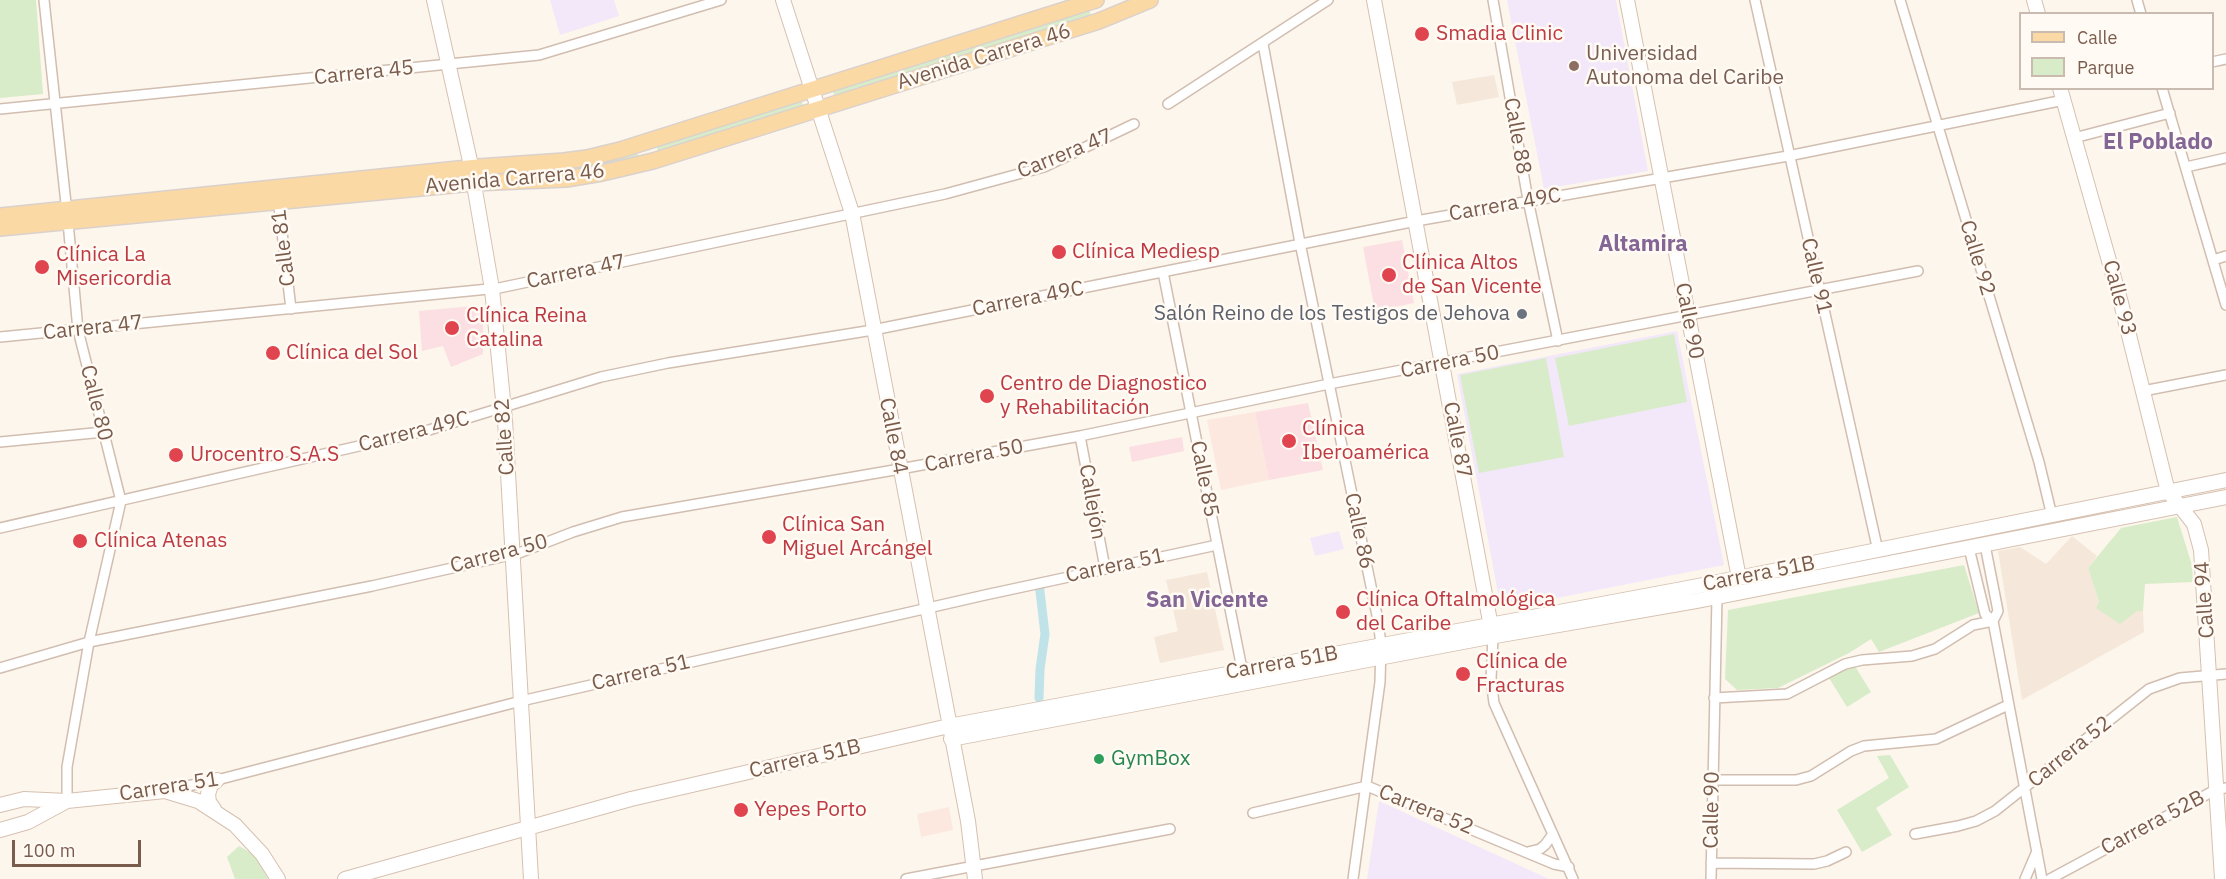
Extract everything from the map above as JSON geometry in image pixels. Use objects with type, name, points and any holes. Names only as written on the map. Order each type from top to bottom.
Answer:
[{"type":"main road","name":"Calle 82","points":[[434,0],[450,64],[492,289],[504,407],[531,879]]},
{"type":"main road","name":"Calle 84","points":[[783,0],[852,213],[975,872]]},
{"type":"main road","name":"Avenida Carrera 46","points":[[0,216],[68,215],[278,195],[472,175],[602,155],[1098,0]]},
{"type":"main road","name":"Avenida Carrera 46","points":[[472,175],[566,179],[653,161],[818,108],[1106,22],[1150,0]]},
{"type":"main road","name":"Calle 87","points":[[1374,0],[1492,630]]},
{"type":"main road","name":"Calle 90","points":[[1627,0],[1738,578]]},
{"type":"main road","name":"Calle 93","points":[[2062,94],[2121,303],[2168,491],[2180,506]]},
{"type":"main road","points":[[647,141],[653,161]]},
{"type":"main road","name":"Avenida Carrera 46","points":[[0,228],[68,215]]},
{"type":"main road","name":"Carrera 51B","points":[[950,733],[1236,685],[1381,651],[2226,480]]},
{"type":"main road","name":"Carrera 51B","points":[[1492,630],[1717,597],[1969,549],[2226,496]]},
{"type":"main road","name":"Calle 94","points":[[2180,506],[2194,524],[2201,550],[2210,675],[2222,789],[2222,879]]},
{"type":"main road","points":[[1717,597],[1738,578]]},
{"type":"main road","name":"Carrera 51B","points":[[345,879],[631,799],[1239,671],[1381,651]]},
{"type":"main road","points":[[214,809],[209,802],[208,794],[211,785],[217,780]]},
{"type":"main road","points":[[165,791],[182,795],[214,809],[235,825],[254,843],[278,879]]},
{"type":"main road","name":"Carrera 51","points":[[0,805],[24,799],[67,801],[165,791]]},
{"type":"main road","points":[[24,799],[34,804],[35,809],[35,814],[28,822]]},
{"type":"main road","name":"Carrera 51","points":[[0,830],[28,822],[67,801]]},
{"type":"street","name":"Calle 80","points":[[44,0],[68,215],[78,330],[121,501],[88,642],[67,767],[67,801]]},
{"type":"street","name":"Carrera 45","points":[[0,109],[539,55],[721,0]]},
{"type":"street","points":[[1098,0],[1106,22]]},
{"type":"street","points":[[1168,104],[1328,0]]},
{"type":"street","name":"Calle 88","points":[[1493,0],[1528,200],[1558,341]]},
{"type":"street","name":"Calle 91","points":[[1755,0],[1878,551]]},
{"type":"street","name":"Calle 92","points":[[1900,0],[2039,462],[2052,516]]},
{"type":"street","name":"Calle 86","points":[[1263,44],[1300,243],[1378,620],[1381,651],[1380,682],[1353,879]]},
{"type":"street","points":[[2164,90],[2226,305]]},
{"type":"street","name":"Carrera 49C","points":[[0,528],[421,432],[601,377],[668,363],[873,330],[1300,243],[1528,200],[1788,156],[1937,126],[2062,94]]},
{"type":"street","points":[[2074,138],[2170,113]]},
{"type":"street","name":"Carrera 47","points":[[0,337],[492,289],[945,194],[1044,167],[1134,124]]},
{"type":"street","points":[[2186,167],[2226,158]]},
{"type":"street","name":"Calle 81","points":[[278,195],[291,309]]},
{"type":"street","points":[[2212,260],[2226,256]]},
{"type":"street","name":"Carrera 50","points":[[0,668],[88,642],[372,586],[512,554],[622,517],[900,470],[1329,384],[1918,271]]},
{"type":"street","name":"Calle 85","points":[[1163,272],[1241,664],[1236,685]]},
{"type":"street","points":[[2143,391],[2226,375]]},
{"type":"street","points":[[0,442],[104,432]]},
{"type":"street","name":"Callejón","points":[[1080,435],[1104,568]]},
{"type":"street","name":"Carrera 51","points":[[165,791],[217,780],[521,701],[1104,568],[1217,545]]},
{"type":"street","points":[[1985,545],[1998,611],[1993,621],[2043,879]]},
{"type":"street","points":[[1969,549],[1985,614],[1993,621]]},
{"type":"street","points":[[1703,585],[1717,597]]},
{"type":"street","name":"Calle 90","points":[[1711,879],[1717,597]]},
{"type":"street","points":[[1714,698],[1787,694],[1845,664],[1862,660],[1912,656],[1935,649],[1980,622],[1993,621]]},
{"type":"street","name":"Calle 87","points":[[1492,630],[1491,679],[1494,703],[1573,879]]},
{"type":"street","name":"Carrera 52","points":[[1915,834],[1976,821],[1995,811],[2149,688],[2180,678],[2226,674]]},
{"type":"street","points":[[1712,780],[1796,780],[1810,776],[1851,751],[1864,746],[1936,739],[2008,705]]},
{"type":"street","name":"Carrera 52","points":[[1252,813],[1367,786],[1554,864],[1569,867]]},
{"type":"street","name":"Carrera 52B","points":[[2050,879],[2222,789]]},
{"type":"street","points":[[906,879],[975,872],[1071,847],[1170,829]]},
{"type":"street","points":[[1528,852],[1540,849],[1553,834]]},
{"type":"street","points":[[2025,879],[2037,851]]},
{"type":"street","points":[[1711,863],[1814,864],[1846,852]]},
{"type":"shaded area","points":[[550,0],[614,0],[619,16],[560,35]]},
{"type":"shaded area","name":"Universidad Autonoma del Caribe","points":[[1507,0],[1616,0],[1648,171],[1544,189]]},
{"type":"shaded area","points":[[1494,75],[1499,97],[1457,105],[1452,82]]},
{"type":"shaded area","name":"Clínica Altos de San Vicente","points":[[1402,240],[1414,303],[1375,311],[1363,247]]},
{"type":"shaded area","name":"Clínica Reina Catalina","points":[[483,305],[483,354],[451,367],[443,346],[422,351],[419,311]]},
{"type":"shaded area","points":[[1677,331],[1724,565],[1501,609],[1457,374]]},
{"type":"shaded area","name":"Clínica Iberoamérica","points":[[1308,403],[1323,470],[1269,480],[1255,412]]},
{"type":"shaded area","points":[[1255,412],[1269,480],[1221,490],[1207,420]]},
{"type":"shaded area","points":[[1182,437],[1184,451],[1132,462],[1129,447]]},
{"type":"shaded area","points":[[1339,531],[1344,549],[1315,556],[1310,538]]},
{"type":"shaded area","points":[[2072,536],[2097,556],[2088,568],[2099,602],[2143,611],[2144,632],[2022,700],[1998,551],[2020,547],[2046,564]]},
{"type":"shaded area","points":[[1207,572],[1224,650],[1160,663],[1154,637],[1178,631],[1166,580]]},
{"type":"shaded area","points":[[1379,801],[1549,879],[1367,879]]},
{"type":"shaded area","points":[[949,807],[953,830],[921,837],[917,814]]},
{"type":"green space","points":[[0,0],[36,0],[43,94],[0,98]]},
{"type":"green space","points":[[1089,9],[1092,19],[835,98],[832,88]]},
{"type":"green space","points":[[801,99],[804,108],[658,153],[656,143]]},
{"type":"green space","points":[[636,150],[639,158],[579,172],[488,178],[486,170]]},
{"type":"green space","points":[[1674,334],[1687,402],[1569,426],[1555,358]]},
{"type":"green space","points":[[1546,358],[1564,457],[1479,473],[1460,375]]},
{"type":"green space","points":[[2177,517],[2192,565],[2193,582],[2145,584],[2143,611],[2137,611],[2120,624],[2096,608],[2099,602],[2088,568],[2121,528]]},
{"type":"green space","points":[[1964,565],[1979,613],[1879,652],[1871,639],[1849,653],[1778,688],[1737,690],[1725,679],[1728,610]]},
{"type":"green space","points":[[1853,663],[1871,692],[1847,707],[1829,678]]},
{"type":"green space","points":[[1890,755],[1909,787],[1876,808],[1892,835],[1862,852],[1837,810],[1889,778],[1877,756]]},
{"type":"green space","points":[[239,846],[255,855],[268,879],[235,879],[227,857]]},
{"type":"waterway","points":[[1039,583],[1045,634],[1039,698]]},
{"type":"place","name":"Smadia Clinic","points":[[1422,34]]},
{"type":"place","name":"Universidad Autonoma del Caribe","points":[[1574,66]]},
{"type":"place","name":"Clínica Mediesp","points":[[1059,252]]},
{"type":"place","name":"Clínica La Misericordia","points":[[42,267]]},
{"type":"place","name":"Clínica Altos de San Vicente","points":[[1389,275]]},
{"type":"place","name":"Salón Reino de los Testigos de Jehova","points":[[1522,314]]},
{"type":"place","name":"Clínica Reina Catalina","points":[[452,328]]},
{"type":"place","name":"Clínica del Sol","points":[[273,353]]},
{"type":"place","name":"Centro de Diagnostico y Rehabilitación","points":[[987,396]]},
{"type":"place","name":"Clínica Iberoamérica","points":[[1289,441]]},
{"type":"place","name":"Urocentro S.A.S","points":[[176,455]]},
{"type":"place","name":"Clínica San Miguel Arcángel","points":[[769,537]]},
{"type":"place","name":"Clínica Atenas","points":[[80,541]]},
{"type":"place","name":"Clínica Oftalmológica del Caribe","points":[[1343,612]]},
{"type":"place","name":"Clínica de Fracturas","points":[[1463,674]]},
{"type":"place","name":"GymBox","points":[[1099,759]]},
{"type":"place","name":"Yepes Porto","points":[[741,810]]},
{"type":"district","name":"El Poblado","points":[[2158,143]]},
{"type":"district","name":"Altamira","points":[[1643,245]]},
{"type":"district","name":"San Vicente","points":[[1207,601]]}]
